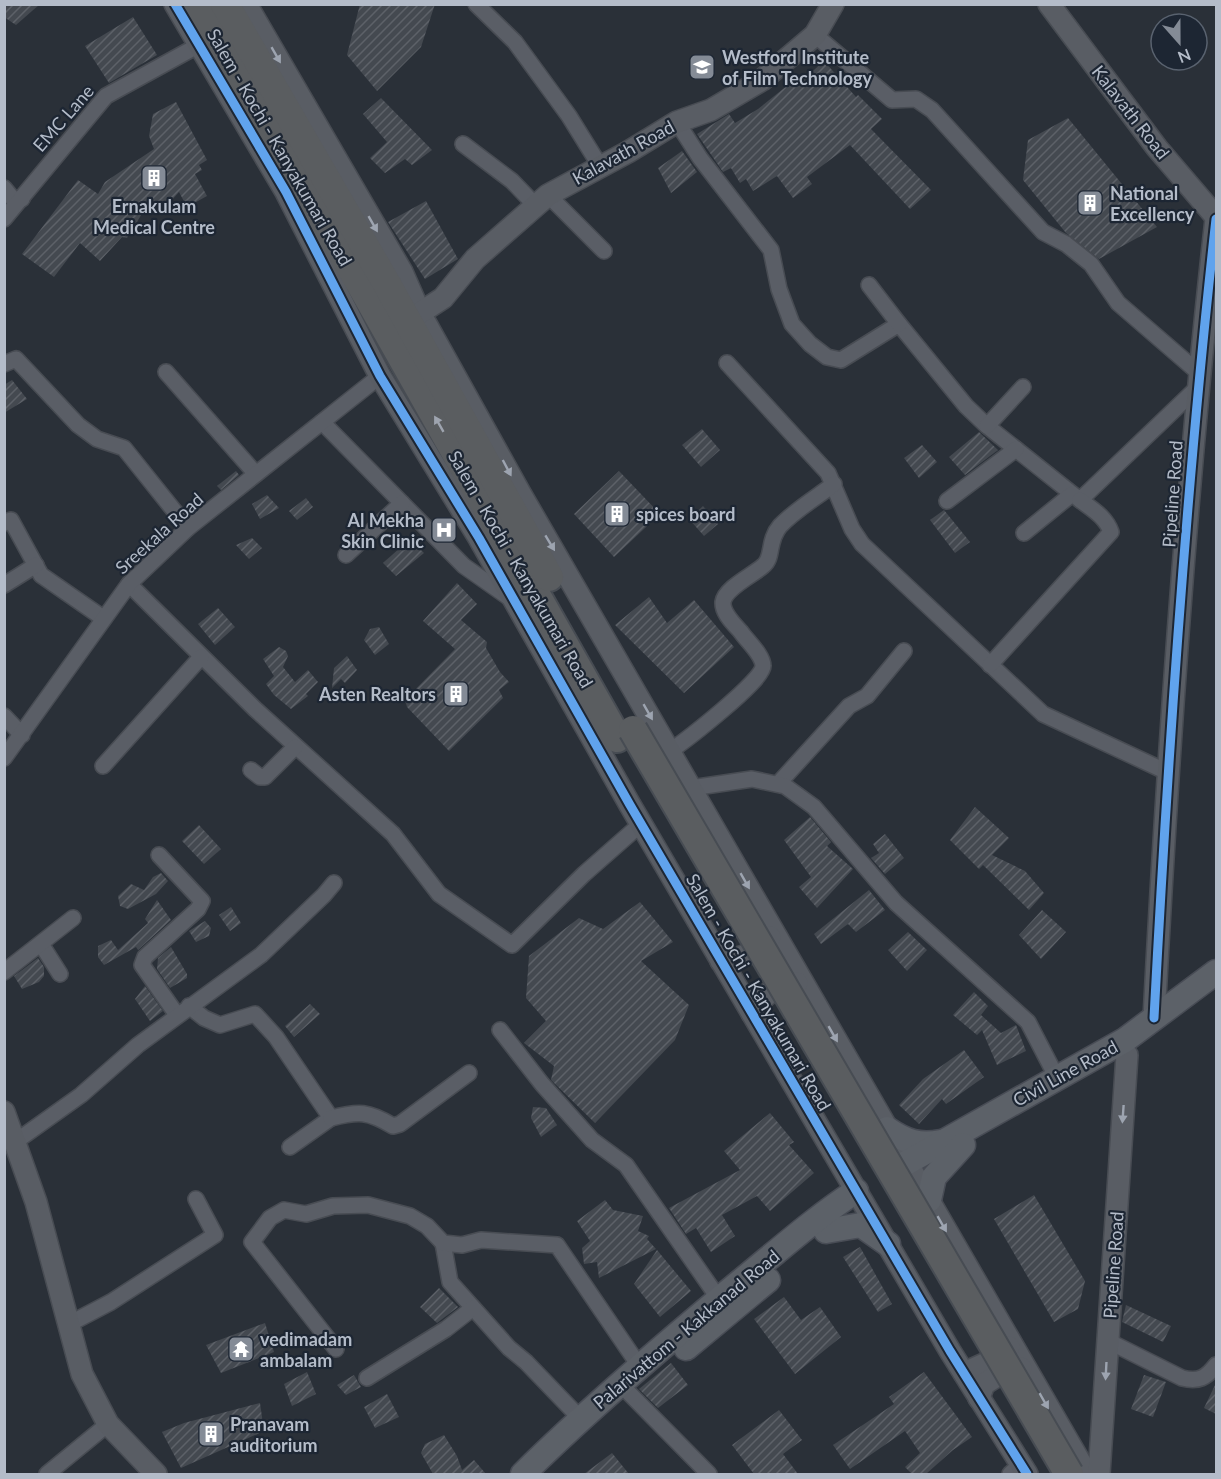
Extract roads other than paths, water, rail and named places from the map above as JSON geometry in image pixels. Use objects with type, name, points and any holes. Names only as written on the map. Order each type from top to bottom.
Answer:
[{"type":"highway","name":"Salem - Kochi - Kanyakumari Road","points":[[196,4],[388,286],[496,506],[617,738],[1048,1474]]},
{"type":"highway","name":"Salem - Kochi - Kanyakumari Road","points":[[221,43],[225,4]]},
{"type":"highway","name":"Salem - Kochi - Kanyakumari Road","points":[[496,506],[633,730],[1069,1474]]},
{"type":"main road","name":"Civil Line Road","points":[[955,1143],[1057,1078],[1125,1040],[1216,972]]},
{"type":"main road","name":"Civil Line Road","points":[[910,1168],[1126,1055],[1216,990]]},
{"type":"main road","points":[[887,1129],[911,1143],[923,1145],[955,1143]]},
{"type":"main road","points":[[929,1200],[934,1177],[955,1143]]},
{"type":"main road","points":[[826,1231],[860,1197]]},
{"type":"main road","name":"Palarivattom - Kakkanad Road","points":[[545,1474],[617,1398],[640,1367],[831,1208],[860,1197]]},
{"type":"main road","points":[[826,1231],[861,1226],[888,1244]]},
{"type":"main road","name":"Palarivattom - Kakkanad Road","points":[[523,1474],[580,1418],[617,1398],[826,1231]]},
{"type":"street","points":[[175,4],[221,43],[286,192],[380,376],[496,506]]},
{"type":"street","points":[[246,4],[402,273],[496,506]]},
{"type":"street","points":[[476,4],[515,42],[569,116],[600,166]]},
{"type":"street","name":"Kalavath Road","points":[[420,313],[443,298],[475,259],[541,200],[676,122],[711,110],[762,80],[814,35],[833,4]]},
{"type":"street","name":"Kalavath Road","points":[[1049,4],[1158,148],[1216,218]]},
{"type":"street","points":[[814,35],[892,100],[916,99],[932,110],[1043,232],[1066,244],[1091,264],[1118,303],[1198,380],[1076,497],[1024,533]]},
{"type":"street","name":"EMC Lane","points":[[4,219],[106,96],[221,43]]},
{"type":"street","points":[[676,122],[700,158],[771,250],[785,309],[796,329],[810,344],[827,357],[841,360],[899,324]]},
{"type":"street","points":[[464,144],[541,200],[604,251]]},
{"type":"street","points":[[4,189],[13,199],[22,199]]},
{"type":"street","name":"Pipeline Road","points":[[1154,1018],[1167,772],[1198,380],[1216,218]]},
{"type":"street","points":[[868,285],[966,406],[987,426],[1095,511],[1108,525],[1111,532],[990,665]]},
{"type":"street","points":[[4,364],[14,358],[18,360],[44,391],[78,425],[97,438],[124,448],[188,528]]},
{"type":"street","points":[[727,363],[828,473],[852,529],[862,544],[990,665],[1043,714],[1167,772]]},
{"type":"street","points":[[166,372],[256,474]]},
{"type":"street","name":"Sreekala Road","points":[[4,758],[129,584],[188,528],[380,376]]},
{"type":"street","points":[[987,426],[1023,387]]},
{"type":"street","points":[[322,422],[464,566],[516,602]]},
{"type":"street","points":[[947,501],[1016,449]]},
{"type":"street","points":[[670,752],[739,696],[763,670],[764,664],[754,649],[726,615],[722,604],[725,595],[766,564],[770,554],[770,541],[781,526],[834,484]]},
{"type":"street","points":[[346,555],[402,503]]},
{"type":"street","name":"Salem - Kochi - Kanyakumari Road","points":[[496,506],[516,602],[721,961],[1020,1471]]},
{"type":"street","name":"Salem - Kochi - Kanyakumari Road","points":[[496,506],[670,752],[1087,1474]]},
{"type":"street","points":[[4,523],[11,520],[41,575],[103,618]]},
{"type":"street","points":[[4,585],[36,565]]},
{"type":"street","points":[[129,584],[295,747],[393,834],[439,894],[512,945],[584,874],[642,823]]},
{"type":"street","points":[[778,784],[849,706],[867,696],[904,651]]},
{"type":"street","points":[[103,766],[201,657]]},
{"type":"street","points":[[4,716],[22,735]]},
{"type":"street","points":[[252,770],[260,777],[265,777],[295,747]]},
{"type":"street","points":[[691,788],[752,779],[785,786],[814,807],[896,903],[1028,1022],[1057,1078]]},
{"type":"street","points":[[159,855],[202,901],[198,909],[145,957],[142,965],[183,1010],[220,1025],[255,1014],[259,1017],[331,1118]]},
{"type":"street","points":[[15,1142],[81,1095],[183,1010],[261,955],[334,883]]},
{"type":"street","points":[[4,972],[74,918]]},
{"type":"street","points":[[721,961],[737,959],[765,945],[774,932]]},
{"type":"street","points":[[41,944],[60,974]]},
{"type":"street","points":[[752,1013],[762,997],[785,984],[804,983]]},
{"type":"street","points":[[500,1030],[542,1084],[592,1140],[626,1165],[719,1299]]},
{"type":"street","name":"Pipeline Road","points":[[1100,1474],[1126,1055]]},
{"type":"street","points":[[290,1147],[331,1118],[354,1112],[365,1113],[393,1126],[400,1124],[469,1073]]},
{"type":"street","points":[[4,1112],[36,1202],[82,1374],[108,1425],[156,1474]]},
{"type":"street","points":[[69,1324],[111,1302],[215,1235],[196,1199]]},
{"type":"street","points":[[336,1349],[252,1242],[270,1218],[284,1210],[306,1214],[333,1206],[368,1205],[410,1216],[427,1226],[444,1243],[450,1282],[580,1418]]},
{"type":"street","points":[[444,1243],[462,1245],[481,1240],[557,1245],[640,1367]]},
{"type":"street","points":[[367,1378],[446,1329],[473,1308]]},
{"type":"street","points":[[1108,1341],[1182,1378],[1194,1381],[1207,1377],[1216,1365]]},
{"type":"street","points":[[964,1372],[991,1361],[1011,1345]]},
{"type":"street","points":[[979,1398],[984,1383],[1000,1374],[1025,1368]]},
{"type":"street","points":[[617,1398],[709,1474]]},
{"type":"street","points":[[47,1474],[108,1425]]},
{"type":"place","name":"Westford Institute of Film Technology","points":[[702,67]]},
{"type":"place","name":"Ernakulam Medical Centre","points":[[154,178]]},
{"type":"place","name":"National Excellency","points":[[1090,203]]},
{"type":"place","name":"spices board","points":[[617,514]]},
{"type":"place","name":"Al Mekha Skin Clinic","points":[[444,530]]},
{"type":"place","name":"Asten Realtors","points":[[456,694]]},
{"type":"place","name":"vedimadam ambalam","points":[[241,1349]]},
{"type":"place","name":"Pranavam auditorium","points":[[211,1434]]}]
